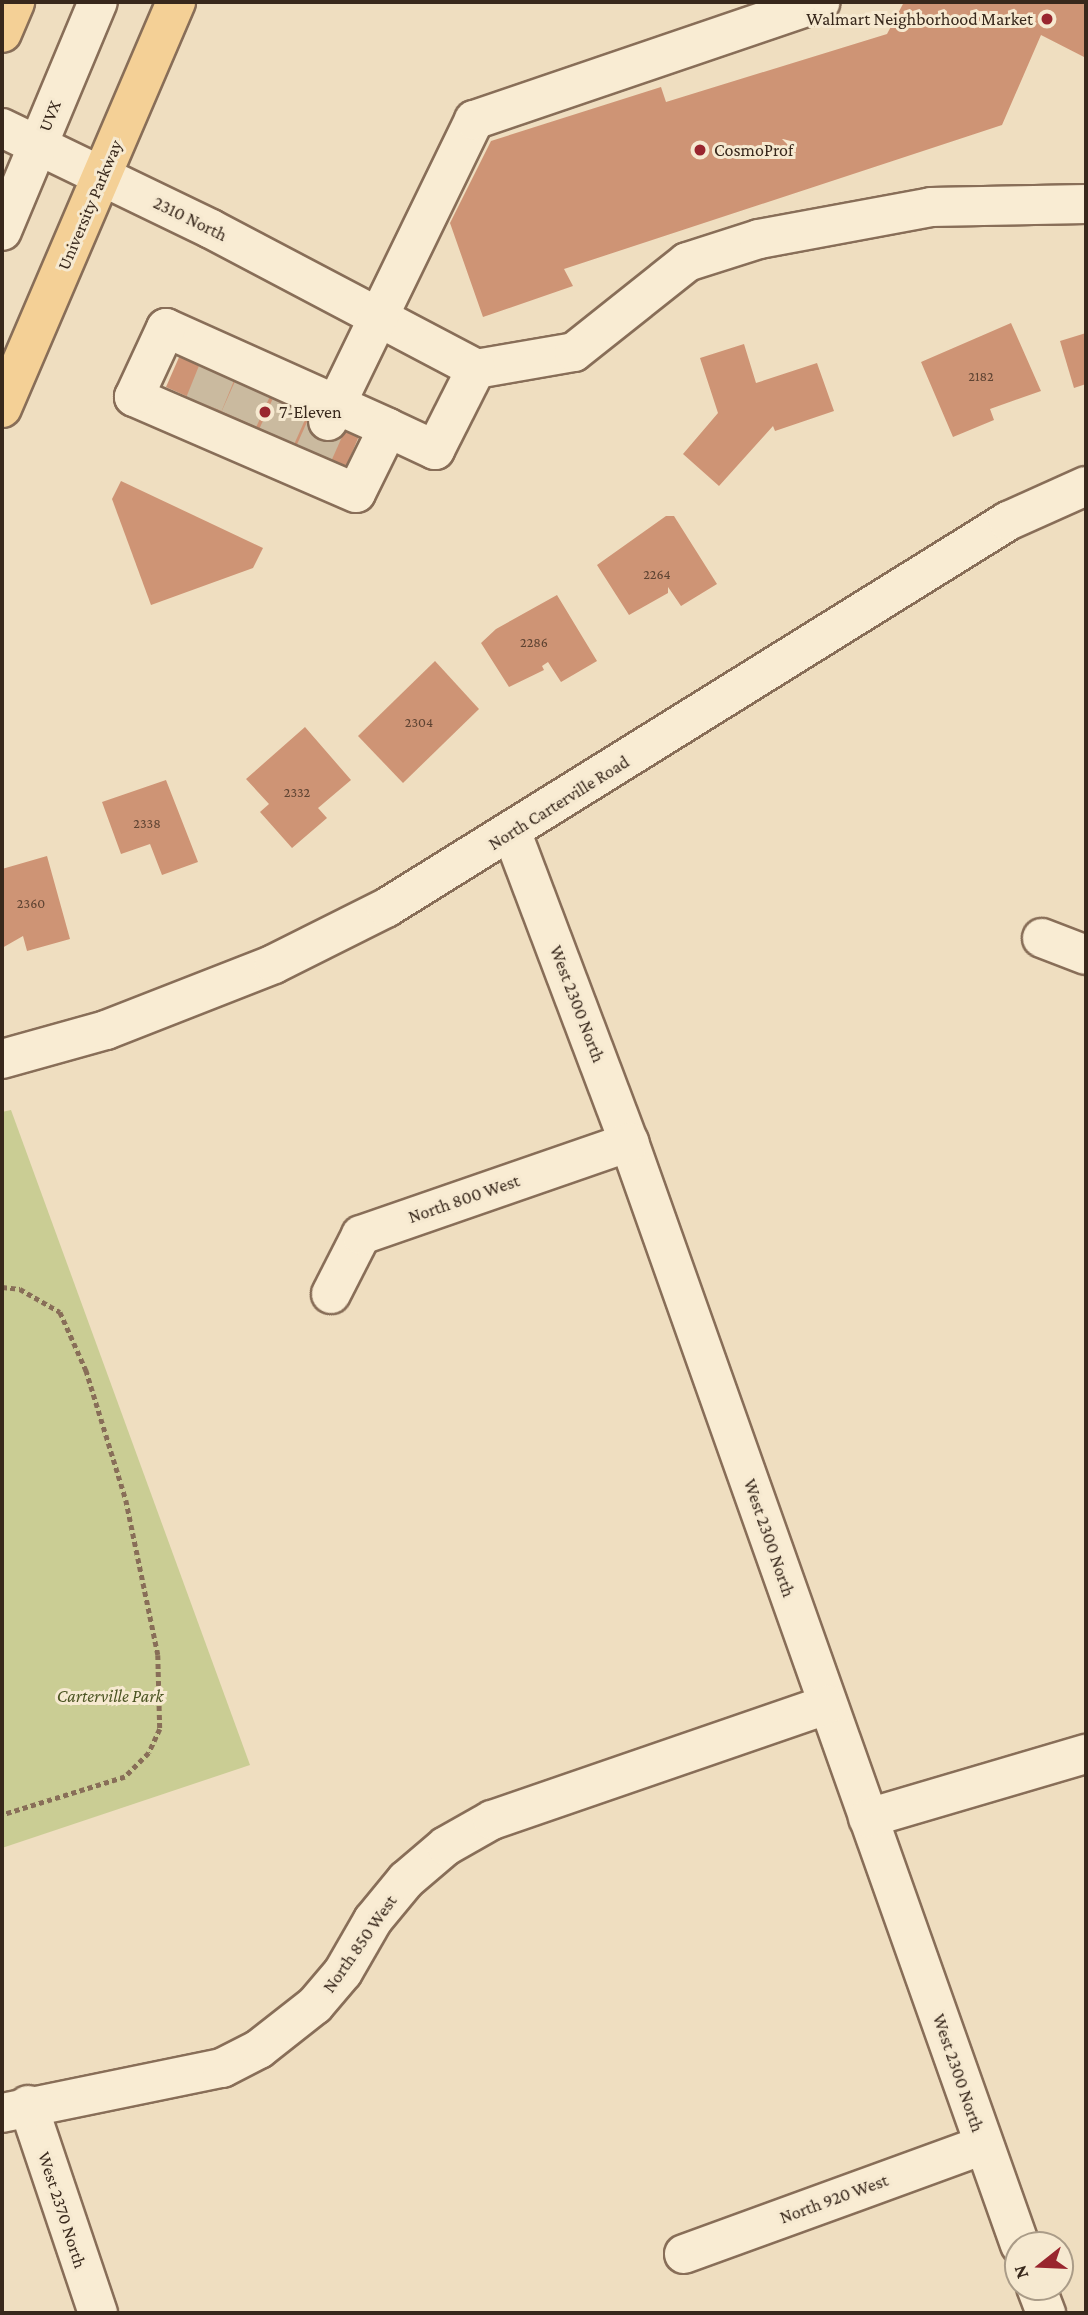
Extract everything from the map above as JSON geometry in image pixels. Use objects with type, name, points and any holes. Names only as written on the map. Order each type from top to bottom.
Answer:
[{"type":"main road","points":[[2,33],[15,2]]},
{"type":"main road","name":"University Parkway","points":[[2,408],[104,177],[176,2]]},
{"type":"street","points":[[14,142],[71,2]]},
{"type":"street","name":"UVX","points":[[2,231],[14,142],[98,2]]},
{"type":"street","points":[[321,437],[377,314],[474,120],[820,2]]},
{"type":"street","name":"2310 North","points":[[14,142],[104,177],[377,314],[476,369]]},
{"type":"street","points":[[388,428],[356,493],[321,437],[210,388],[284,420],[321,437],[388,428],[435,450],[476,369],[575,352],[687,262],[758,239],[931,207],[1086,204]]},
{"type":"street","name":"North Carterville Road","points":[[2,1059],[106,1030],[274,964],[386,908],[512,833],[1008,521],[1086,486]]},
{"type":"street","name":"West 2300 North","points":[[512,833],[629,1142],[1015,2231]]},
{"type":"street","points":[[1042,938],[1086,955]]},
{"type":"street","name":"North 800 West","points":[[331,1294],[361,1235],[629,1142]]},
{"type":"street","name":"North 850 West","points":[[15,2109],[222,2068],[259,2049],[315,2005],[344,1972],[389,1900],[446,1846],[492,1820],[828,1704]]},
{"type":"street","points":[[868,1818],[1086,1754]]},
{"type":"street","name":"West 2370 North","points":[[15,2109],[98,2313]]},
{"type":"street","name":"North 920 West","points":[[684,2253],[983,2145]]},
{"type":"path","points":[[2,1287],[20,1289],[60,1312],[86,1370],[126,1500],[158,1654],[160,1729],[149,1753],[125,1777],[2,1815]]},
{"type":"green space","name":"Carterville Park","points":[[11,1110],[250,1765],[2,1848],[2,1112]]},
{"type":"building","points":[[904,2],[1086,2],[1086,58],[1041,35],[1002,125],[564,269],[573,286],[483,317],[450,223],[491,141],[661,87],[666,102],[887,34]]},
{"type":"building","points":[[1011,323],[1041,391],[990,409],[994,420],[953,437],[921,362]]},
{"type":"building","points":[[1086,333],[1086,384],[1074,388],[1060,341]]},
{"type":"building","points":[[744,344],[756,383],[817,363],[834,411],[775,431],[773,426],[719,486],[683,454],[718,413],[700,358]]},
{"type":"building","name":"7-Eleven","points":[[180,355],[359,436],[346,467],[166,387]]},
{"type":"building","points":[[121,481],[263,548],[253,568],[151,605],[112,499]]},
{"type":"building","points":[[666,516],[674,516],[717,584],[681,606],[668,587],[668,593],[629,615],[597,565]]},
{"type":"building","points":[[557,595],[597,661],[561,682],[548,662],[542,666],[544,670],[509,687],[481,643],[496,629]]},
{"type":"building","points":[[435,661],[479,709],[403,783],[358,736]]},
{"type":"building","points":[[305,727],[351,780],[318,808],[327,818],[292,848],[260,812],[269,804],[246,779]]},
{"type":"building","points":[[166,780],[198,862],[162,875],[150,844],[121,854],[102,802]]},
{"type":"building","points":[[47,856],[70,939],[27,951],[23,936],[2,948],[2,869]]},
{"type":"tunnel","points":[[204,404],[217,372]]},
{"type":"tunnel","points":[[239,419],[253,388]]},
{"type":"tunnel","points":[[277,436],[291,404]]},
{"type":"tunnel","points":[[314,453],[328,421]]},
{"type":"place","name":"Walmart Neighborhood Market","points":[[1047,19]]},
{"type":"place","name":"CosmoProf","points":[[700,150]]},
{"type":"place","name":"7-Eleven","points":[[265,412]]}]
